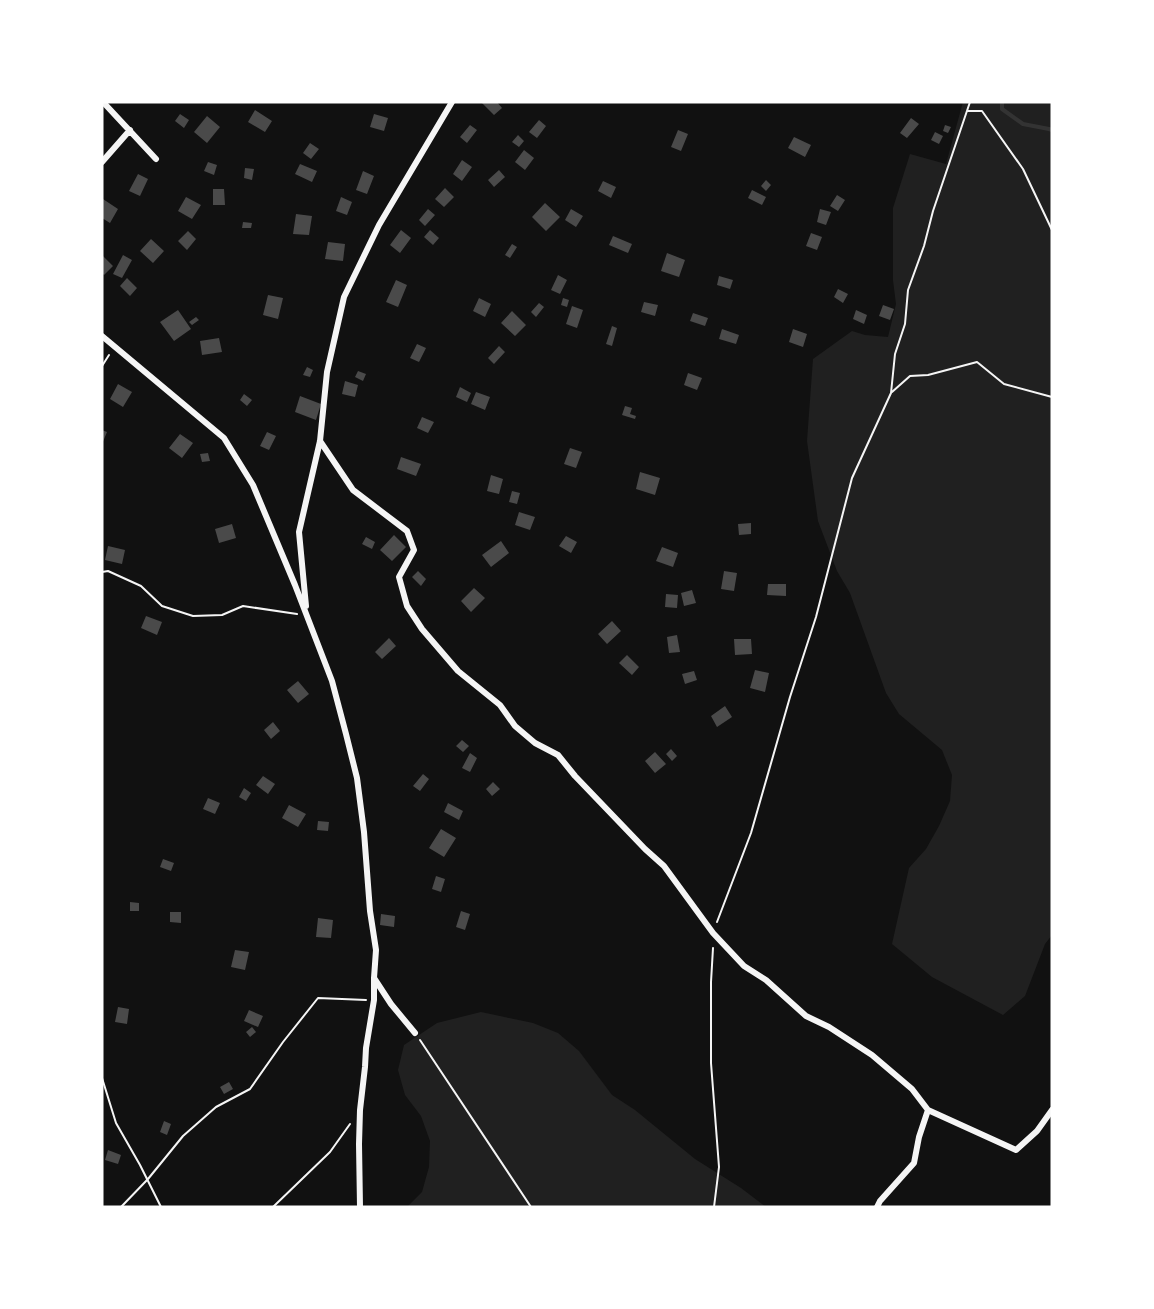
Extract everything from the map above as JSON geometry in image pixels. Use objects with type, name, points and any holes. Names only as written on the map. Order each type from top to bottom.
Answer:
[{"type":"street","points":[[103,102],[156,159]]},
{"type":"street","points":[[307,616],[299,532],[320,441],[327,372],[344,297],[379,225],[452,102]]},
{"type":"street","points":[[102,162],[130,130]]},
{"type":"street","points":[[102,336],[224,438],[253,484],[332,681],[357,778],[376,950],[374,1000],[366,1048],[360,1110],[360,1207]]},
{"type":"street","points":[[320,441],[353,490],[407,531],[414,550],[399,577],[407,606],[422,629],[458,671],[500,705],[515,726],[536,743],[558,755],[574,776],[664,866],[713,933],[744,966],[766,980],[806,1016],[829,1027],[873,1055],[912,1089],[928,1110],[1016,1150],[1038,1131],[1052,1110]]},
{"type":"street","points":[[374,978],[391,1004],[415,1033]]},
{"type":"street","points":[[877,1207],[914,1163],[918,1137],[928,1110]]},
{"type":"path","points":[[714,1207],[719,1167],[711,1063],[713,933],[751,833],[790,697],[816,617],[852,478],[891,393],[895,354],[905,324],[908,290],[970,102]]},
{"type":"path","points":[[967,111],[982,111],[1023,169],[1052,230]]},
{"type":"path","points":[[102,366],[114,346]]},
{"type":"path","points":[[891,393],[910,376],[928,375],[977,362],[1004,384],[1052,397]]},
{"type":"path","points":[[102,572],[108,571],[141,586],[162,606],[193,616],[222,615],[243,606],[307,616]]},
{"type":"path","points":[[121,1207],[148,1179],[183,1136],[216,1107],[250,1089],[318,998],[374,1000]]},
{"type":"path","points":[[415,1033],[531,1207]]},
{"type":"path","points":[[102,1078],[116,1123],[161,1207]]},
{"type":"path","points":[[273,1207],[330,1152],[360,1110]]},
{"type":"shaded area","points":[[963,102],[1052,102],[1052,935],[1045,944],[1025,996],[1003,1015],[932,977],[892,944],[909,868],[926,849],[939,826],[950,801],[952,775],[942,750],[899,714],[886,693],[850,593],[837,571],[818,521],[807,441],[813,359],[852,331],[865,335],[888,337],[896,304],[893,280],[893,208],[910,154],[946,164]]},
{"type":"shaded area","points":[[481,1012],[533,1023],[558,1033],[579,1051],[612,1095],[635,1110],[695,1159],[766,1207],[407,1207],[422,1192],[429,1167],[430,1141],[421,1116],[405,1095],[398,1070],[404,1045],[437,1023]]},
{"type":"building","points":[[481,102],[497,102],[502,108],[494,115]]},
{"type":"building","points":[[255,110],[272,121],[265,132],[248,122]]},
{"type":"building","points":[[180,114],[189,120],[184,128],[175,121]]},
{"type":"building","points":[[374,114],[388,118],[384,131],[370,127]]},
{"type":"building","points":[[207,116],[220,127],[207,143],[194,132]]},
{"type":"building","points":[[911,118],[919,124],[907,138],[900,133]]},
{"type":"building","points":[[539,120],[546,126],[537,138],[529,132]]},
{"type":"building","points":[[470,125],[477,130],[467,143],[460,137]]},
{"type":"building","points":[[945,125],[951,127],[948,133],[943,131]]},
{"type":"building","points":[[678,130],[688,134],[681,151],[671,147]]},
{"type":"building","points":[[935,132],[943,136],[939,144],[931,140]]},
{"type":"building","points":[[518,135],[524,141],[519,147],[512,142]]},
{"type":"building","points":[[794,137],[811,145],[805,157],[788,148]]},
{"type":"building","points":[[310,143],[319,149],[311,159],[303,153]]},
{"type":"building","points":[[524,150],[534,158],[525,170],[515,162]]},
{"type":"building","points":[[462,160],[472,167],[462,181],[453,174]]},
{"type":"building","points":[[208,162],[217,165],[214,175],[204,171]]},
{"type":"building","points":[[300,164],[317,171],[312,182],[295,174]]},
{"type":"building","points":[[245,168],[254,169],[252,180],[244,178]]},
{"type":"building","points":[[499,170],[505,177],[494,187],[488,180]]},
{"type":"building","points":[[363,171],[374,176],[367,194],[356,190]]},
{"type":"building","points":[[138,174],[148,179],[140,196],[129,191]]},
{"type":"building","points":[[766,180],[771,185],[766,191],[761,186]]},
{"type":"building","points":[[603,181],[616,187],[611,198],[598,191]]},
{"type":"building","points":[[445,188],[454,197],[444,207],[435,199]]},
{"type":"building","points":[[213,189],[224,189],[225,205],[213,205]]},
{"type":"building","points":[[752,190],[766,197],[762,205],[748,198]]},
{"type":"building","points":[[837,195],[845,200],[838,211],[830,206]]},
{"type":"building","points":[[186,197],[201,205],[192,219],[178,211]]},
{"type":"building","points":[[341,197],[352,202],[347,215],[336,211]]},
{"type":"building","points":[[103,199],[118,209],[110,223],[102,218]]},
{"type":"building","points":[[545,203],[560,217],[546,231],[532,217]]},
{"type":"building","points":[[428,209],[435,215],[425,226],[419,220]]},
{"type":"building","points":[[571,209],[583,216],[576,227],[565,220]]},
{"type":"building","points":[[820,209],[831,212],[826,225],[817,222]]},
{"type":"building","points":[[296,214],[312,216],[309,235],[293,234]]},
{"type":"building","points":[[243,222],[252,223],[251,228],[242,228]]},
{"type":"building","points":[[401,230],[411,238],[400,253],[390,245]]},
{"type":"building","points":[[430,230],[439,238],[433,245],[424,237]]},
{"type":"building","points":[[188,231],[196,239],[187,250],[178,241]]},
{"type":"building","points":[[811,233],[822,237],[817,250],[806,246]]},
{"type":"building","points":[[613,236],[632,244],[628,253],[609,245]]},
{"type":"building","points":[[151,239],[164,251],[153,263],[140,251]]},
{"type":"building","points":[[328,242],[345,244],[343,261],[325,259]]},
{"type":"building","points":[[512,244],[517,247],[510,258],[505,255]]},
{"type":"building","points":[[667,253],[685,260],[679,277],[661,271]]},
{"type":"building","points":[[102,255],[113,266],[104,275],[102,273]]},
{"type":"building","points":[[123,255],[132,260],[122,278],[113,274]]},
{"type":"building","points":[[558,275],[567,280],[560,294],[551,290]]},
{"type":"building","points":[[719,276],[733,280],[730,289],[717,285]]},
{"type":"building","points":[[127,278],[137,288],[130,296],[120,286]]},
{"type":"building","points":[[396,280],[407,285],[398,307],[386,302]]},
{"type":"building","points":[[838,289],[848,294],[843,303],[834,297]]},
{"type":"building","points":[[268,295],[283,298],[278,319],[263,315]]},
{"type":"building","points":[[479,298],[491,304],[485,317],[473,311]]},
{"type":"building","points":[[563,298],[569,300],[567,307],[561,305]]},
{"type":"building","points":[[644,302],[658,305],[655,316],[641,312]]},
{"type":"building","points":[[539,303],[544,307],[536,317],[531,312]]},
{"type":"building","points":[[883,305],[894,309],[890,320],[879,316]]},
{"type":"building","points":[[572,306],[583,310],[577,328],[566,324]]},
{"type":"building","points":[[178,310],[191,329],[174,341],[160,322]]},
{"type":"building","points":[[856,310],[867,315],[864,324],[853,319]]},
{"type":"building","points":[[512,311],[526,325],[515,336],[501,323]]},
{"type":"building","points":[[693,313],[708,318],[705,326],[690,321]]},
{"type":"building","points":[[196,317],[199,320],[192,325],[189,322]]},
{"type":"building","points":[[612,326],[617,328],[612,346],[606,344]]},
{"type":"building","points":[[722,329],[739,335],[736,344],[719,339]]},
{"type":"building","points":[[793,329],[807,334],[803,347],[789,342]]},
{"type":"building","points":[[219,338],[222,352],[202,355],[200,341]]},
{"type":"building","points":[[417,344],[426,348],[419,362],[410,358]]},
{"type":"building","points":[[499,346],[505,352],[494,364],[488,358]]},
{"type":"building","points":[[307,367],[313,370],[310,377],[303,375]]},
{"type":"building","points":[[358,371],[366,374],[363,381],[355,377]]},
{"type":"building","points":[[688,373],[702,378],[697,390],[684,385]]},
{"type":"building","points":[[345,381],[358,385],[355,397],[342,394]]},
{"type":"building","points":[[118,384],[132,392],[123,407],[110,399]]},
{"type":"building","points":[[460,387],[471,393],[467,402],[456,397]]},
{"type":"building","points":[[476,392],[490,397],[485,410],[471,404]]},
{"type":"building","points":[[244,394],[252,400],[247,406],[240,400]]},
{"type":"building","points":[[300,396],[321,404],[316,420],[295,412]]},
{"type":"building","points":[[625,406],[632,408],[630,414],[636,416],[635,419],[622,415]]},
{"type":"building","points":[[422,417],[434,422],[428,433],[417,428]]},
{"type":"building","points":[[102,430],[107,432],[102,444]]},
{"type":"building","points":[[267,432],[276,436],[269,450],[260,446]]},
{"type":"building","points":[[180,434],[193,443],[182,458],[169,448]]},
{"type":"building","points":[[570,448],[582,452],[576,468],[564,464]]},
{"type":"building","points":[[208,453],[210,461],[202,462],[200,454]]},
{"type":"building","points":[[401,457],[421,464],[416,476],[397,469]]},
{"type":"building","points":[[640,472],[660,478],[655,495],[636,489]]},
{"type":"building","points":[[491,475],[503,479],[499,494],[487,491]]},
{"type":"building","points":[[512,491],[520,493],[517,504],[509,502]]},
{"type":"building","points":[[519,512],[535,517],[530,530],[515,525]]},
{"type":"building","points":[[751,523],[751,534],[739,535],[738,524]]},
{"type":"building","points":[[232,524],[236,538],[219,543],[215,529]]},
{"type":"building","points":[[394,535],[406,547],[392,561],[380,550]]},
{"type":"building","points":[[566,536],[577,542],[571,553],[559,546]]},
{"type":"building","points":[[366,537],[375,542],[372,549],[362,544]]},
{"type":"building","points":[[501,541],[509,553],[491,567],[482,555]]},
{"type":"building","points":[[108,546],[125,550],[122,564],[105,560]]},
{"type":"building","points":[[662,547],[678,553],[673,567],[656,561]]},
{"type":"building","points":[[418,571],[426,579],[421,586],[412,577]]},
{"type":"building","points":[[724,571],[737,573],[734,591],[721,589]]},
{"type":"building","points":[[768,584],[786,584],[786,596],[767,595]]},
{"type":"building","points":[[474,588],[485,598],[471,612],[461,601]]},
{"type":"building","points":[[692,590],[696,603],[684,606],[681,593]]},
{"type":"building","points":[[666,594],[678,595],[677,608],[665,607]]},
{"type":"building","points":[[146,616],[162,622],[157,635],[141,628]]},
{"type":"building","points":[[612,621],[621,631],[607,644],[598,634]]},
{"type":"building","points":[[677,635],[680,652],[669,653],[667,637]]},
{"type":"building","points":[[389,638],[396,646],[382,659],[375,652]]},
{"type":"building","points":[[734,639],[751,639],[752,654],[735,655]]},
{"type":"building","points":[[627,655],[639,667],[632,675],[619,663]]},
{"type":"building","points":[[755,670],[769,673],[765,692],[750,688]]},
{"type":"building","points":[[694,671],[697,680],[685,684],[682,674]]},
{"type":"building","points":[[298,681],[309,694],[298,703],[287,690]]},
{"type":"building","points":[[725,706],[732,717],[717,727],[711,716]]},
{"type":"building","points":[[273,722],[280,731],[271,739],[264,730]]},
{"type":"building","points":[[462,740],[469,746],[463,752],[456,746]]},
{"type":"building","points":[[671,749],[677,756],[672,761],[666,754]]},
{"type":"building","points":[[655,752],[666,764],[655,773],[645,761]]},
{"type":"building","points":[[470,753],[477,758],[470,772],[462,768]]},
{"type":"building","points":[[423,774],[429,779],[420,791],[413,786]]},
{"type":"building","points":[[263,776],[275,784],[268,794],[256,785]]},
{"type":"building","points":[[493,782],[500,789],[492,796],[486,789]]},
{"type":"building","points":[[244,788],[251,793],[246,801],[239,797]]},
{"type":"building","points":[[208,798],[220,803],[215,814],[203,809]]},
{"type":"building","points":[[448,803],[463,811],[459,820],[444,812]]},
{"type":"building","points":[[289,805],[306,814],[298,827],[282,818]]},
{"type":"building","points":[[318,821],[329,822],[328,831],[317,830]]},
{"type":"building","points":[[441,829],[456,838],[444,857],[429,848]]},
{"type":"building","points":[[163,859],[174,863],[171,871],[160,867]]},
{"type":"building","points":[[436,876],[445,879],[441,892],[432,889]]},
{"type":"building","points":[[130,902],[139,903],[139,911],[130,911]]},
{"type":"building","points":[[461,911],[470,914],[465,930],[456,927]]},
{"type":"building","points":[[170,912],[181,912],[181,923],[170,922]]},
{"type":"building","points":[[381,914],[395,916],[394,927],[380,925]]},
{"type":"building","points":[[318,918],[333,920],[331,938],[316,937]]},
{"type":"building","points":[[235,950],[249,952],[245,970],[231,967]]},
{"type":"building","points":[[118,1007],[129,1009],[127,1024],[115,1022]]},
{"type":"building","points":[[249,1010],[263,1016],[258,1027],[244,1021]]},
{"type":"building","points":[[252,1027],[256,1032],[250,1037],[246,1032]]},
{"type":"building","points":[[229,1082],[233,1089],[224,1094],[220,1087]]},
{"type":"building","points":[[164,1121],[171,1124],[167,1135],[160,1132]]},
{"type":"building","points":[[108,1150],[121,1155],[118,1164],[105,1160]]},
{"type":"waterway","points":[[1002,102],[1002,109],[1023,124],[1052,130]]}]
